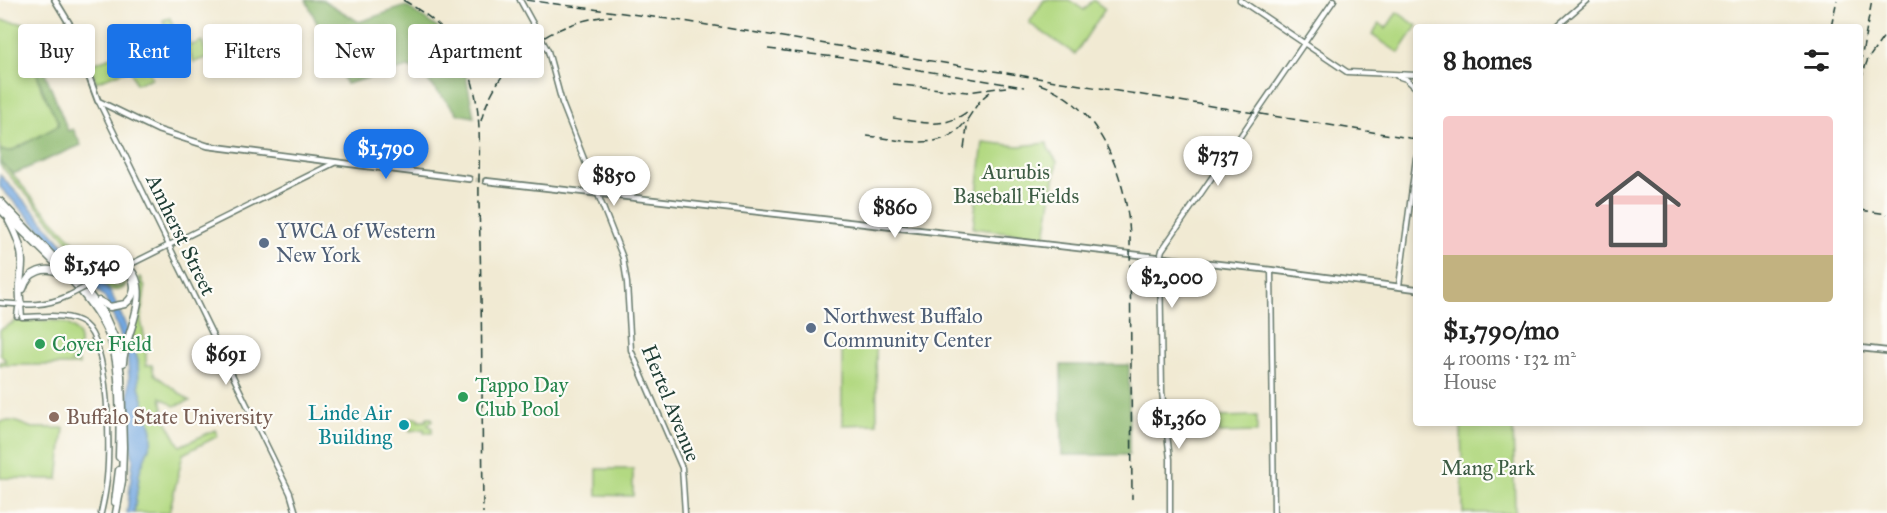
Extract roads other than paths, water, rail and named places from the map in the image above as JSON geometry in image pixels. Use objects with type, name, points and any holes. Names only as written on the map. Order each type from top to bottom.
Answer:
[{"type":"highway","points":[[0,201],[90,294],[105,306],[120,307],[130,300],[134,282],[127,266]]},
{"type":"highway","points":[[2,211],[67,277],[93,306],[102,320],[116,359],[119,474],[114,513]]},
{"type":"highway","points":[[2,211],[21,249],[21,304]]},
{"type":"highway","points":[[121,376],[124,351],[139,291],[136,278],[127,266]]},
{"type":"highway","points":[[21,304],[25,281],[33,273],[39,270],[53,270],[67,277]]},
{"type":"highway","points":[[90,294],[104,314],[113,334],[121,376],[123,467],[114,513]]},
{"type":"main road","points":[[55,0],[69,23],[98,101],[158,130],[208,146],[469,179]]},
{"type":"main road","points":[[486,181],[1271,270],[1413,288]]},
{"type":"main road","points":[[1863,348],[1887,351]]},
{"type":"street","name":"Hertel Avenue","points":[[520,0],[548,51],[562,103],[623,258],[626,270],[631,350],[682,468],[685,513]]},
{"type":"street","points":[[1240,0],[1347,72],[1413,75]]},
{"type":"street","points":[[1170,513],[1170,459],[1161,392],[1160,258],[1162,250],[1334,0]]},
{"type":"street","points":[[1559,24],[1587,0]]},
{"type":"street","points":[[1384,73],[1406,79],[1413,85]]},
{"type":"street","name":"Amherst Street","points":[[98,101],[290,494],[296,513]]},
{"type":"street","points":[[0,303],[44,304],[68,296],[335,162]]},
{"type":"street","points":[[1399,286],[1413,181]]},
{"type":"street","points":[[1271,270],[1274,513]]},
{"type":"street","points":[[21,304],[19,316],[76,319],[90,330],[96,341],[105,384],[108,461],[107,485],[101,513]]},
{"type":"water","points":[[0,175],[111,293],[128,330],[138,361],[139,386],[152,430],[152,440],[140,470],[134,513],[127,513],[133,459],[128,438],[127,354],[116,323],[105,298],[0,187]]},
{"type":"tunnel","points":[[469,179],[486,181]]},
{"type":"railway","points":[[403,0],[434,21],[451,39],[469,72],[477,104],[483,513]]},
{"type":"railway","points":[[526,0],[683,21],[1413,139]]},
{"type":"railway","points":[[1832,24],[1837,0]]},
{"type":"railway","points":[[1863,49],[1872,0]]},
{"type":"railway","points":[[481,121],[489,99],[500,80],[513,62],[530,48],[548,35],[568,26],[590,19],[612,16]]},
{"type":"railway","points":[[1863,73],[1868,59],[1887,32]]},
{"type":"railway","points":[[768,49],[852,59],[1024,87]]},
{"type":"railway","points":[[893,84],[968,92],[1006,87]]},
{"type":"railway","points":[[1039,84],[1060,94],[1079,108],[1094,125],[1116,168],[1123,191],[1130,236],[1132,499]]},
{"type":"railway","points":[[867,136],[917,142],[941,139],[952,135],[961,127],[981,100],[990,92]]},
{"type":"railway","points":[[893,118],[923,123],[941,123],[950,121],[968,111]]},
{"type":"railway","points":[[964,149],[968,120]]},
{"type":"railway","points":[[1863,210],[1887,214]]},
{"type":"place","name":"YWCA of Western New York","points":[[264,243]]},
{"type":"place","name":"Northwest Buffalo Community Center","points":[[811,328]]},
{"type":"place","name":"Coyer Field","points":[[40,344]]},
{"type":"place","name":"Tappo Day Club Pool","points":[[463,397]]},
{"type":"place","name":"Buffalo State University","points":[[54,417]]},
{"type":"place","name":"Linde Air Building","points":[[404,425]]},
{"type":"park label","name":"Aurubis Baseball Fields","points":[[1016,184]]},
{"type":"park label","name":"Mang Park","points":[[1488,468]]}]
